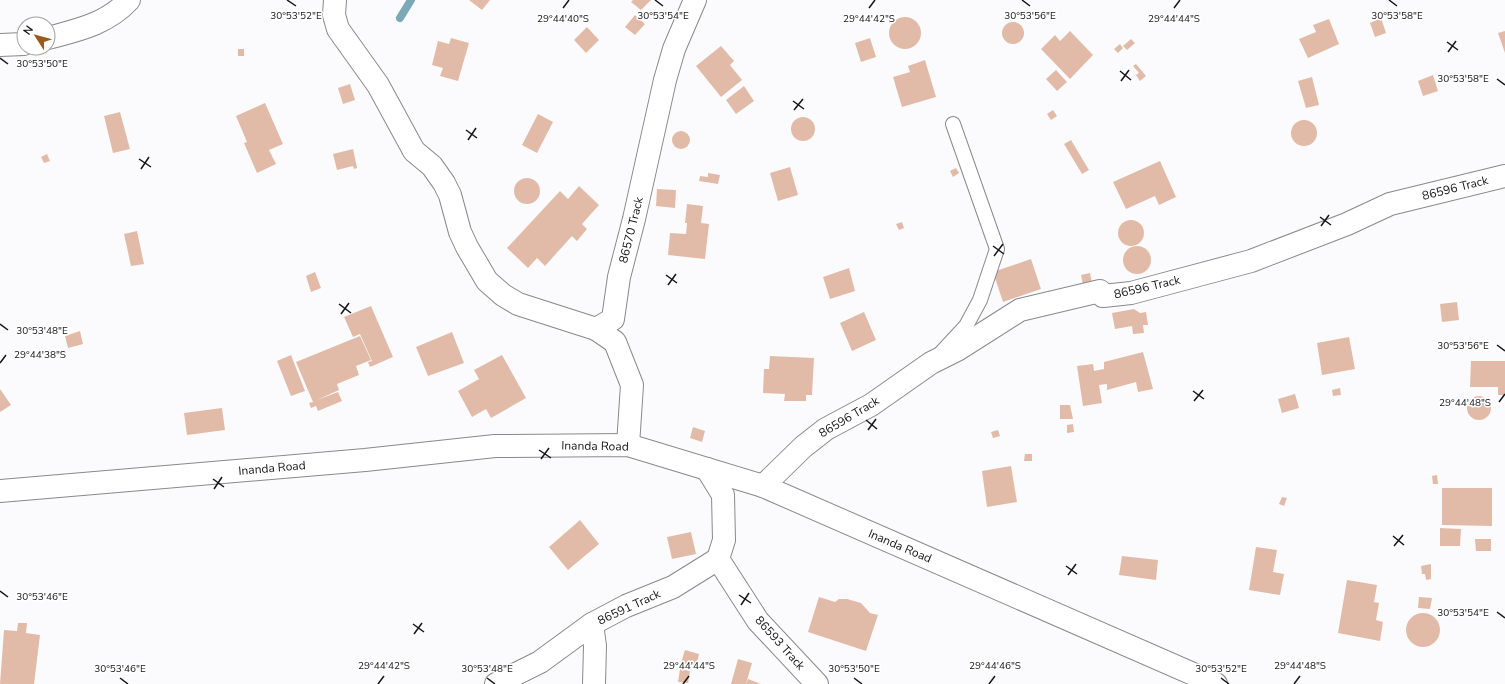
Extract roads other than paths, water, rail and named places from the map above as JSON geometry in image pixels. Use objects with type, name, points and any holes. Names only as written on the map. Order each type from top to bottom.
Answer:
[{"type":"street","points":[[56,36],[85,28],[101,21],[122,8],[129,0]]},
{"type":"street","points":[[335,0],[334,15],[338,29],[378,86],[414,151],[432,166],[444,183],[450,195],[465,242],[475,263],[487,281],[503,295],[518,304],[596,328],[615,342],[632,385],[628,445]]},
{"type":"street","name":"86570 Track","points":[[596,328],[613,319],[619,277],[634,219],[665,80],[674,49],[695,0]]},
{"type":"street","points":[[0,45],[16,44]]},
{"type":"street","name":"86596 Track","points":[[763,486],[803,447],[826,429],[871,405],[931,363],[957,350],[1020,310],[1100,291],[1103,296],[1131,293],[1251,260],[1347,224],[1390,204],[1505,176]]},
{"type":"street","name":"Inanda Road","points":[[0,491],[372,459],[495,446],[628,445],[763,486],[1216,684]]},
{"type":"street","points":[[707,469],[723,495],[724,540],[718,559]]},
{"type":"street","name":"86591 Track","points":[[594,684],[595,646],[592,624],[626,606],[673,587],[718,559]]},
{"type":"street","name":"86593 Track","points":[[718,559],[758,621],[817,684]]},
{"type":"street","points":[[496,684],[540,662],[592,624]]},
{"type":"lane","points":[[931,363],[966,326],[980,300],[997,249],[953,124]]},
{"type":"waterway","points":[[400,18],[411,0]]}]
